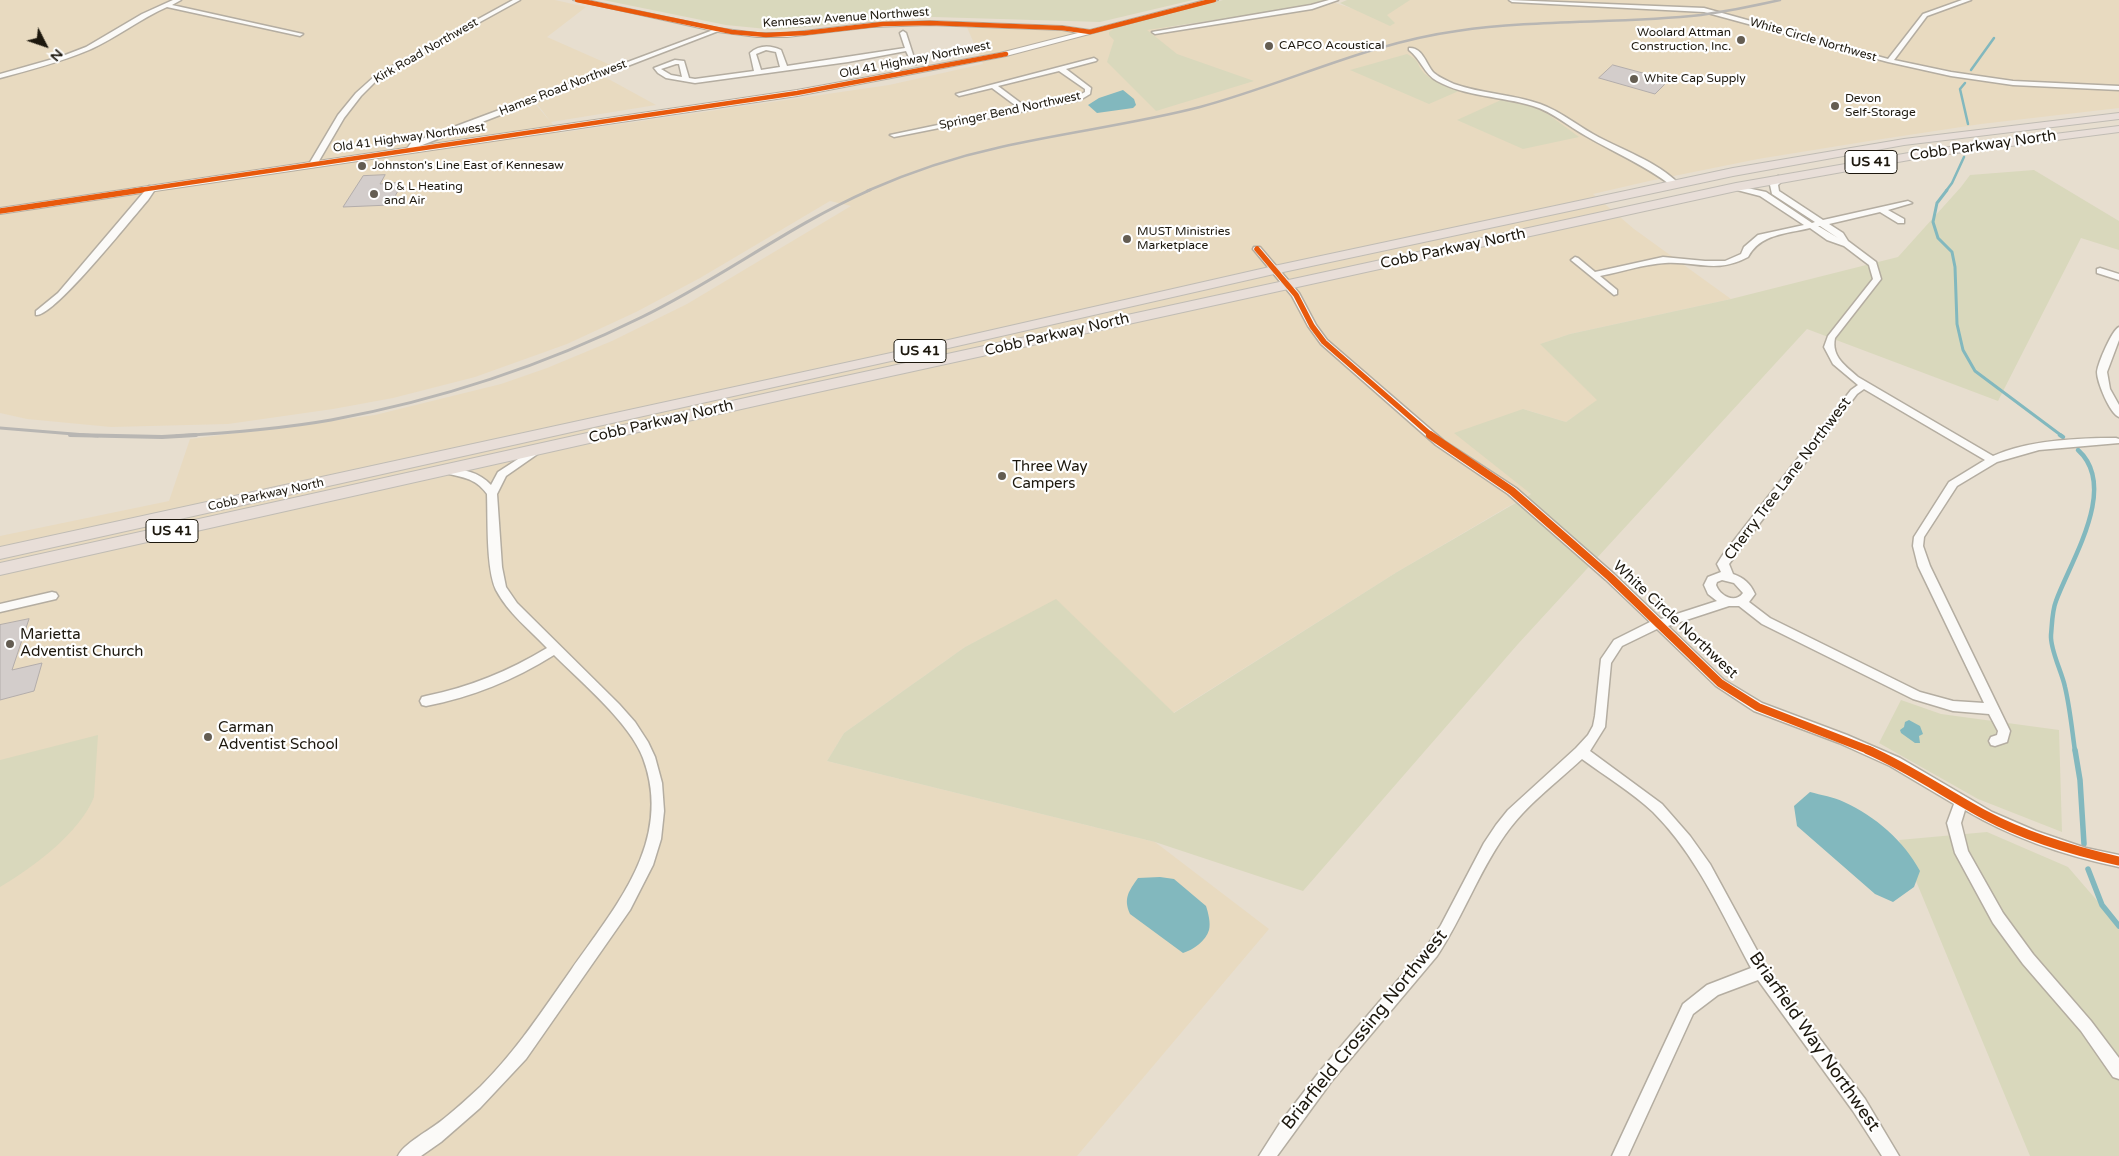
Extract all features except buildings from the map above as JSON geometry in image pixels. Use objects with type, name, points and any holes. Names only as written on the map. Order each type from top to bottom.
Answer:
[{"type":"main road","name":"Cobb Parkway North","points":[[0,553],[891,357],[1274,270],[1675,184],[1782,162],[1886,145],[1998,129],[2119,116]]},
{"type":"main road","points":[[2054,136],[2063,131],[2084,126],[2119,122]]},
{"type":"main road","name":"Cobb Parkway North","points":[[0,569],[538,449],[1736,187],[1961,148],[2119,129]]},
{"type":"street","points":[[0,76],[88,48],[144,15],[178,0]]},
{"type":"street","name":"Kirk Road Northwest","points":[[312,164],[351,104],[361,91],[378,76],[517,0]]},
{"type":"street","name":"Kennesaw Avenue Northwest","points":[[577,0],[718,30],[766,35],[924,23],[1062,28],[1090,32]]},
{"type":"street","name":"Old 41 Highway Northwest","points":[[0,211],[938,72],[1214,0]]},
{"type":"street","points":[[1155,32],[1312,7],[1335,0]]},
{"type":"street","name":"White Circle Northwest","points":[[1512,0],[1584,2],[1710,11],[1890,61],[1994,81],[2117,89]]},
{"type":"street","points":[[1890,61],[1925,15],[1968,0]]},
{"type":"street","points":[[166,5],[300,34]]},
{"type":"street","name":"Hames Road Northwest","points":[[410,150],[414,145],[718,30]]},
{"type":"street","points":[[903,34],[914,63]]},
{"type":"street","points":[[766,35],[767,48]]},
{"type":"street","points":[[758,72],[753,53],[767,48],[779,51],[784,69]]},
{"type":"street","points":[[686,80],[704,80],[784,69],[909,49]]},
{"type":"street","points":[[1411,49],[1424,59],[1428,70],[1438,79],[1463,88],[1541,106],[1569,121],[1592,137],[1653,168],[1675,184]]},
{"type":"street","points":[[958,94],[1094,60]]},
{"type":"street","name":"Springer Bend Northwest","points":[[894,134],[1078,99],[1088,93],[1088,88],[1061,69]]},
{"type":"street","points":[[994,86],[1024,109]]},
{"type":"street","points":[[1781,178],[1774,185],[1775,192],[1840,235],[1847,244],[1874,264],[1877,279],[1834,334],[1829,347],[1836,362],[1863,385],[1993,460]]},
{"type":"street","points":[[1736,187],[1763,194],[1830,238],[1847,244]]},
{"type":"street","points":[[39,313],[61,295],[146,198],[152,188]]},
{"type":"street","points":[[1594,275],[1663,260],[1704,265],[1730,263],[1745,255],[1747,249],[1760,237],[1908,203]]},
{"type":"street","points":[[1880,209],[1901,222]]},
{"type":"street","name":"White Circle Northwest","points":[[1256,249],[1301,302],[1312,326],[1324,342],[1440,443],[1512,491],[1591,560],[1720,682],[1744,699],[1783,717],[1895,762],[1962,802],[2033,836],[2086,854],[2119,861]]},
{"type":"street","points":[[1575,260],[1614,292]]},
{"type":"street","points":[[2100,271],[2119,277]]},
{"type":"street","points":[[2119,330],[2100,372],[2103,386],[2119,414]]},
{"type":"street","name":"Cherry Tree Lane Northwest","points":[[1728,576],[1723,564],[1726,559],[1854,392],[1863,385]]},
{"type":"street","points":[[1995,741],[2003,738],[2004,731],[1924,566],[1918,546],[1919,537],[1953,484],[1993,460],[2039,447],[2118,439]]},
{"type":"street","points":[[492,494],[502,474],[522,458],[538,449]]},
{"type":"street","points":[[406,1156],[437,1136],[464,1114],[513,1064],[614,922],[635,888],[647,863],[657,818],[657,797],[650,758],[632,727],[513,606],[502,588],[496,567],[492,494],[486,484],[477,477],[465,473],[444,470]]},
{"type":"street","points":[[1728,602],[1712,591],[1709,582],[1715,577],[1728,576],[1743,584],[1749,594],[1747,599],[1742,602],[1766,621],[1918,696],[1953,706],[1994,709]]},
{"type":"street","points":[[0,608],[52,596]]},
{"type":"street","name":"Briarfield Crossing Northwest","points":[[1267,1156],[1328,1072],[1432,952],[1501,829],[1513,814],[1581,752],[1599,727],[1605,662],[1618,643],[1646,628],[1728,602],[1742,602]]},
{"type":"street","points":[[426,701],[462,693],[495,682],[519,671],[555,649]]},
{"type":"street","name":"Briarfield Way Northwest","points":[[1581,752],[1628,785],[1656,808],[1685,840],[1705,868],[1761,972],[1859,1106],[1891,1156]]},
{"type":"street","points":[[1962,802],[1954,823],[1962,853],[1998,918],[2028,959],[2086,1026],[2119,1071]]},
{"type":"street","points":[[1620,1156],[1688,1008],[1711,989],[1761,972]]},
{"type":"shaded area","points":[[0,0],[555,0],[586,7],[547,37],[615,67],[531,99],[550,121],[535,101],[603,76],[656,105],[551,122],[559,133],[889,85],[983,64],[966,25],[1088,30],[1192,26],[1329,1],[1379,17],[1409,0],[2119,0],[2119,108],[1981,124],[1758,159],[1593,194],[1634,229],[1731,299],[1570,334],[1541,344],[1598,400],[1566,422],[1523,409],[1531,493],[1397,572],[1173,713],[1056,600],[965,647],[844,733],[827,761],[1155,842],[1269,929],[1077,1156],[0,1156],[0,536],[169,501],[190,439],[375,415],[501,384],[547,368],[612,341],[687,304],[851,206],[830,201],[700,278],[636,312],[567,344],[475,377],[393,398],[333,409],[228,424],[111,427],[27,419],[0,413]]},
{"type":"green space","points":[[603,0],[1193,0],[1100,22],[934,17],[883,19],[777,30],[726,25]]},
{"type":"green space","points":[[1223,0],[1328,0],[1304,7],[1147,30],[1177,54],[1254,81],[1156,111],[1107,62],[1114,40],[1109,35],[1109,32],[1117,27]]},
{"type":"green space","points":[[1347,0],[1410,0],[1387,15],[1395,23],[1390,26],[1340,3]]},
{"type":"green space","points":[[1407,54],[1417,61],[1422,71],[1433,80],[1461,90],[1429,104],[1350,70]]},
{"type":"green space","points":[[1501,100],[1533,107],[1549,115],[1579,137],[1523,149],[1457,120]]},
{"type":"green space","points":[[2034,170],[2119,221],[2119,250],[2081,238],[1998,401],[1807,329],[1518,644],[1303,891],[1155,842],[827,761],[844,733],[965,647],[1056,599],[1174,713],[1397,572],[1531,494],[1454,433],[1523,409],[1566,422],[1597,400],[1540,344],[1570,334],[1731,299],[1898,257],[1970,175]]},
{"type":"green space","points":[[1901,700],[1941,714],[2059,730],[2062,832],[1978,799],[1879,743]]},
{"type":"green space","points":[[98,735],[94,797],[78,824],[40,860],[0,887],[0,760]]},
{"type":"green space","points":[[1987,832],[2068,867],[2119,926],[2119,1156],[2030,1156],[1899,840]]},
{"type":"water","points":[[1123,90],[1134,99],[1136,105],[1133,108],[1097,113],[1088,105],[1099,98]]},
{"type":"water","points":[[1909,720],[1920,726],[1923,734],[1919,736],[1920,743],[1915,743],[1901,733],[1900,730],[1904,727],[1905,722]]},
{"type":"water","points":[[1810,792],[1844,802],[1867,814],[1888,830],[1906,850],[1920,871],[1914,887],[1893,902],[1875,894],[1797,826],[1794,806]]},
{"type":"water","points":[[1160,877],[1174,879],[1207,908],[1210,924],[1205,938],[1191,950],[1183,953],[1130,914],[1128,908],[1128,895],[1138,878]]},
{"type":"waterway","points":[[1971,70],[1994,38]]},
{"type":"waterway","points":[[1965,83],[1960,89],[1968,124]]},
{"type":"waterway","points":[[1946,191],[1952,183],[1964,157]]},
{"type":"waterway","points":[[1947,190],[1937,203],[1933,222],[1938,238],[1952,252],[1955,267],[1957,324],[1963,350],[1975,371],[2062,436]]},
{"type":"waterway","points":[[2075,751],[2067,695],[2052,647],[2051,635],[2055,605],[2088,524],[2093,503],[2094,483],[2089,465],[2078,450]]},
{"type":"waterway","points":[[2075,750],[2080,780],[2084,844]]},
{"type":"waterway","points":[[2088,869],[2102,905],[2119,926]]},
{"type":"railway","points":[[867,191],[967,155],[1200,107],[1232,98],[1359,54],[1424,37],[1487,27],[1640,20],[1701,15],[1780,0]]},
{"type":"railway","points":[[176,436],[293,426],[331,420],[451,392],[529,366],[605,335],[642,317],[811,220],[870,190]]},
{"type":"railway","points":[[0,428],[91,435]]},
{"type":"railway","points":[[70,435],[91,435]]},
{"type":"railway","points":[[91,435],[162,437],[196,435]]},
{"type":"railway","points":[[91,435],[98,436]]},
{"type":"cycle path","points":[[577,0],[732,32],[766,35],[805,33],[883,24],[930,23],[1062,28],[1090,32],[1214,0]]},
{"type":"cycle path","points":[[0,211],[797,93],[1006,54]]},
{"type":"cycle path","points":[[1257,249],[1296,295],[1312,326],[1324,342],[1440,443],[1512,491],[1610,577],[1720,683],[1758,707],[1843,739],[1895,762],[1987,816],[2033,836],[2086,854],[2119,861]]},
{"type":"place","name":"Woolard Attman Construction, Inc.","points":[[1741,40]]},
{"type":"place","name":"CAPCO Acoustical","points":[[1269,46]]},
{"type":"place","name":"White Cap Supply","points":[[1634,79]]},
{"type":"place","name":"Devon Self-Storage","points":[[1835,106]]},
{"type":"place","name":"Johnston's Line East of Kennesaw","points":[[362,166]]},
{"type":"place","name":"D & L Heating and Air","points":[[374,194]]},
{"type":"place","name":"MUST Ministries Marketplace","points":[[1127,239]]},
{"type":"place","name":"Three Way Campers","points":[[1002,476]]},
{"type":"place","name":"Marietta Adventist Church","points":[[10,644]]},
{"type":"place","name":"Carman Adventist School","points":[[208,737]]}]
